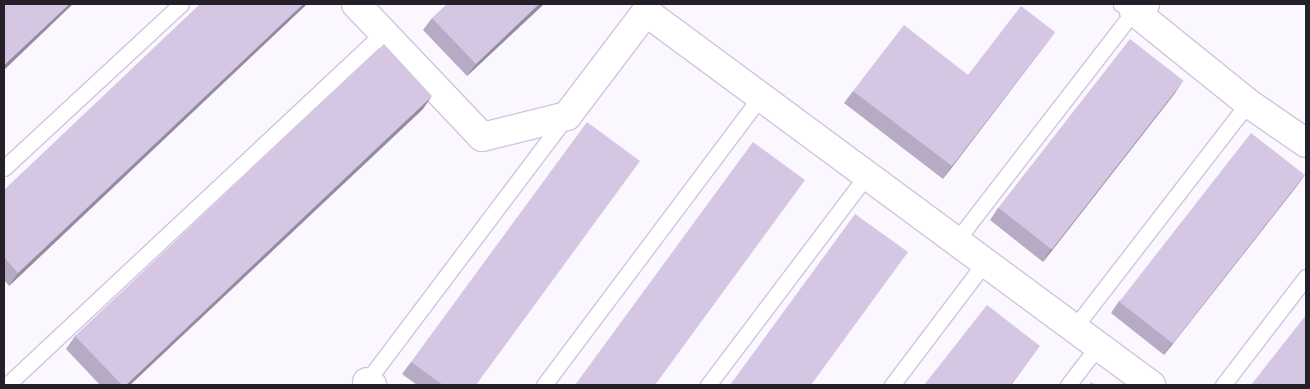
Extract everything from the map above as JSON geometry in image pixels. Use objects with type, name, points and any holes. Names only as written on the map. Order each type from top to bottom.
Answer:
[{"type":"street","points":[[356,4],[482,137],[567,116],[649,8],[761,96],[1151,385]]},
{"type":"street","points":[[1133,6],[1248,103],[1306,143]]},
{"type":"lane","points":[[4,168],[181,4]]},
{"type":"lane","points":[[956,241],[1133,6]]},
{"type":"lane","points":[[7,385],[383,33]]},
{"type":"lane","points":[[544,385],[761,96]]},
{"type":"lane","points":[[1074,328],[1248,103]]},
{"type":"lane","points":[[367,384],[567,116]]},
{"type":"lane","points":[[708,385],[867,175]]},
{"type":"lane","points":[[892,385],[985,262]]},
{"type":"lane","points":[[1223,385],[1306,277]]},
{"type":"lane","points":[[1068,385],[1098,346]]},
{"type":"building","points":[[4,4],[69,4],[4,65]]},
{"type":"building","points":[[200,4],[303,4],[18,273],[4,257],[4,190]]},
{"type":"building","points":[[447,4],[539,4],[476,64],[432,18]]},
{"type":"building","points":[[1021,6],[1055,32],[952,166],[853,91],[904,25],[968,75]]},
{"type":"building","points":[[1130,39],[1184,81],[1052,249],[998,208]]},
{"type":"building","points":[[384,44],[432,96],[126,385],[122,385],[75,336]]},
{"type":"building","points":[[587,122],[640,161],[476,385],[443,385],[411,362]]},
{"type":"building","points":[[1251,133],[1305,175],[1173,343],[1119,302]]},
{"type":"building","points":[[753,142],[805,180],[655,385],[575,385]]},
{"type":"building","points":[[855,214],[908,252],[811,385],[730,385]]},
{"type":"building","points":[[987,305],[1040,346],[1010,385],[924,385]]},
{"type":"building","points":[[1306,315],[1306,385],[1251,385]]}]
